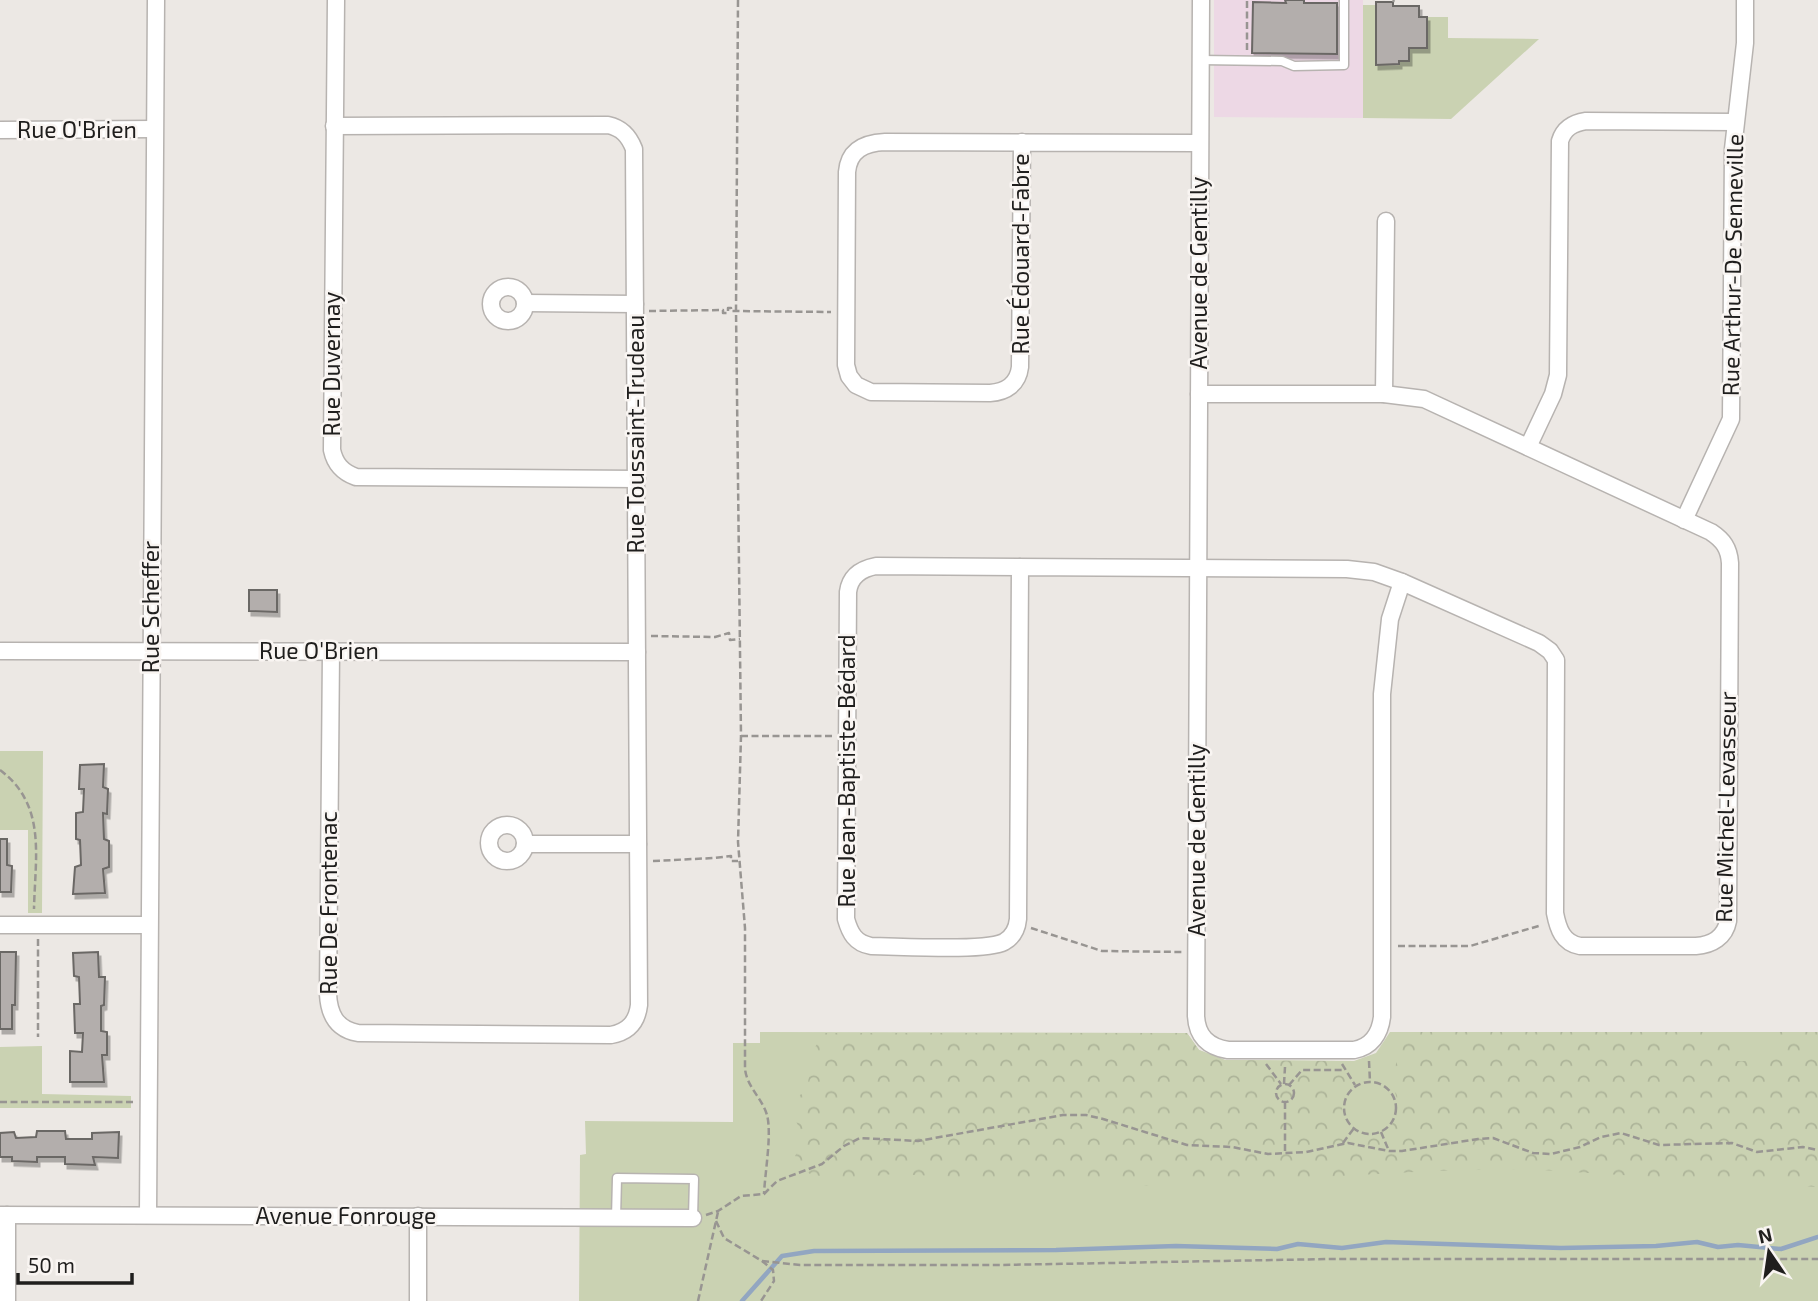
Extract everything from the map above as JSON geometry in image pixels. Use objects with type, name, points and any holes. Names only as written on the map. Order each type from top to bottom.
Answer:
[{"type":"street","name":"Rue Scheffer","points":[[148,1215],[156,0]]},
{"type":"street","name":"Rue Duvernay","points":[[336,0],[332,450],[337,464],[342,470],[356,477],[637,478]]},
{"type":"street","name":"Avenue de Gentilly","points":[[1201,0],[1196,1016],[1203,1039],[1213,1046],[1228,1050],[1354,1050],[1366,1047],[1379,1031],[1382,1017],[1382,694],[1390,619],[1402,582]]},
{"type":"street","name":"Rue Arthur-De Senneville","points":[[1684,520],[1731,419],[1733,149],[1745,43],[1745,0]]},
{"type":"street","points":[[1528,447],[1553,394],[1558,374],[1562,135],[1571,125],[1586,121],[1735,122]]},
{"type":"street","name":"Rue Toussaint-Trudeau","points":[[334,126],[601,124],[615,126],[627,136],[635,157],[640,308],[637,478],[639,1005],[638,1016],[630,1027]]},
{"type":"street","name":"Rue O'Brien","points":[[0,130],[154,129]]},
{"type":"street","name":"Rue Édouard-Fabre","points":[[1021,142],[1020,367],[1015,381],[1007,389],[990,393],[878,393],[860,388],[849,376],[846,365],[847,172],[850,158],[859,148],[874,143],[1021,142],[1199,144]]},
{"type":"street","points":[[1384,394],[1386,222]]},
{"type":"street","points":[[525,303],[640,308]]},
{"type":"street","name":"Rue Michel-Levasseur","points":[[1199,394],[1384,394],[1415,397],[1432,402],[1711,532],[1722,540],[1728,550],[1730,563],[1727,927],[1719,938],[1703,946],[1580,946],[1565,938],[1558,927],[1555,913],[1556,660],[1550,651],[1539,643],[1374,572],[1354,569],[1199,568]]},
{"type":"street","name":"Rue Jean-Baptiste-Bédard","points":[[1020,567],[1018,919],[1015,931],[1007,941],[986,946],[865,945],[852,935],[846,919],[849,585],[856,574],[876,566],[1199,568]]},
{"type":"street","name":"Rue O'Brien","points":[[0,651],[637,652]]},
{"type":"street","name":"Rue De Frontenac","points":[[331,651],[328,994],[329,1010],[335,1020],[344,1029],[358,1033],[611,1035],[630,1027]]},
{"type":"street","points":[[525,844],[638,844]]},
{"type":"street","points":[[0,925],[149,925]]},
{"type":"street","points":[[4,1215],[7,1301]]},
{"type":"street","name":"Avenue Fonrouge","points":[[4,1215],[693,1218]]},
{"type":"street","points":[[418,1216],[418,1301]]},
{"type":"lane","points":[[1200,60],[1282,61],[1294,66],[1344,65],[1344,0]]},
{"type":"lane","points":[[617,1217],[617,1178],[668,1178],[694,1179],[693,1218]]},
{"type":"path","points":[[738,0],[736,310],[740,861],[745,952],[745,1069],[747,1080],[766,1112],[769,1126],[764,1194]]},
{"type":"path","points":[[1247,0],[1247,40]]},
{"type":"path","points":[[640,308],[723,310],[723,313],[728,313],[728,308],[731,308],[731,311],[836,312]]},
{"type":"path","points":[[648,636],[715,637],[729,633],[730,640],[740,639]]},
{"type":"path","points":[[741,736],[837,736]]},
{"type":"path","points":[[0,770],[23,792],[33,816],[34,913],[38,924],[38,1037]]},
{"type":"path","points":[[650,861],[731,856],[731,861],[740,861]]},
{"type":"path","points":[[1392,946],[1465,947],[1545,924]]},
{"type":"path","points":[[1027,927],[1102,951],[1185,952]]},
{"type":"path","points":[[1368,1057],[1370,1082]]},
{"type":"path","points":[[1265,1061],[1285,1085],[1293,1089],[1294,1096],[1291,1101],[1285,1102],[1279,1101],[1276,1090],[1285,1085],[1303,1070],[1345,1070]]},
{"type":"path","points":[[1285,1061],[1285,1085]]},
{"type":"path","points":[[1341,1061],[1355,1086]]},
{"type":"path","points":[[1370,1082],[1380,1083],[1387,1088],[1396,1101],[1395,1118],[1391,1125],[1381,1132],[1367,1134],[1354,1128],[1346,1118],[1344,1110],[1349,1092],[1355,1086],[1370,1082]]},
{"type":"path","points":[[0,1102],[134,1102]]},
{"type":"path","points":[[1285,1102],[1285,1154]]},
{"type":"path","points":[[693,1218],[718,1211],[741,1196],[764,1194],[777,1181],[821,1164],[860,1138],[918,1141],[1063,1115],[1086,1115],[1188,1144],[1232,1147],[1268,1154],[1319,1150],[1343,1143],[1402,1151],[1493,1138],[1533,1153],[1551,1154],[1621,1133],[1659,1145],[1732,1143],[1757,1152],[1803,1147],[1818,1150]]},
{"type":"path","points":[[1343,1143],[1354,1128]]},
{"type":"path","points":[[1381,1132],[1389,1151]]},
{"type":"path","points":[[698,1301],[718,1211]]},
{"type":"path","points":[[716,1221],[724,1238],[773,1270],[774,1281],[761,1301]]},
{"type":"path","points":[[762,1261],[800,1265],[986,1265],[1329,1259],[1818,1259]]},
{"type":"shaded area","points":[[1214,0],[1363,0],[1363,118],[1214,117]]},
{"type":"green space","points":[[1363,5],[1376,5],[1377,65],[1409,61],[1409,48],[1427,48],[1427,17],[1448,17],[1448,38],[1539,39],[1451,119],[1363,118]]},
{"type":"green space","points":[[0,751],[43,751],[42,913],[28,913],[28,830],[0,830]]},
{"type":"green space","points":[[760,1032],[1187,1033],[1199,1050],[1225,1060],[1354,1061],[1376,1053],[1390,1032],[1818,1032],[1818,1301],[579,1301],[580,1155],[586,1154],[585,1121],[733,1122],[733,1043],[760,1043]]},
{"type":"green space","points":[[1406,1032],[1706,1032],[1707,1039],[1729,1039],[1731,1061],[1769,1061],[1778,1055],[1777,1032],[1818,1032],[1818,1187],[1523,1169],[1433,1171],[1155,1186],[893,1174],[840,1180],[810,1174],[802,1168],[795,1156],[804,1139],[795,1119],[791,1100],[807,1091],[812,1051],[825,1033],[1187,1033],[1199,1050],[1225,1060],[1339,1061],[1350,1082],[1346,1085],[1349,1089],[1342,1110],[1344,1120],[1356,1133],[1375,1136],[1387,1132],[1397,1116],[1399,1105],[1391,1080]]},
{"type":"green space","points":[[42,1046],[42,1094],[131,1096],[131,1108],[0,1108],[0,1047]]},
{"type":"building","points":[[1285,0],[1337,3],[1337,54],[1252,53],[1253,2],[1286,3]]},
{"type":"building","points":[[1376,2],[1393,2],[1393,6],[1419,6],[1419,17],[1427,17],[1427,48],[1409,48],[1409,61],[1376,65]]},
{"type":"building","points":[[249,590],[277,590],[277,612],[249,611]]},
{"type":"building","points":[[104,764],[103,787],[108,789],[107,814],[103,813],[104,839],[109,841],[109,867],[103,869],[105,893],[73,894],[75,867],[81,865],[80,840],[76,839],[76,813],[83,812],[84,789],[79,789],[80,765]]},
{"type":"building","points":[[0,839],[7,839],[7,865],[12,866],[11,892],[0,892]]},
{"type":"building","points":[[0,952],[16,952],[12,1029],[0,1029]]},
{"type":"building","points":[[98,952],[99,977],[105,977],[104,1005],[101,1006],[101,1031],[107,1032],[107,1055],[102,1055],[104,1082],[70,1082],[70,1051],[82,1052],[83,1033],[75,1033],[74,1004],[80,1004],[79,977],[74,976],[73,953]]},
{"type":"building","points":[[37,1131],[65,1131],[66,1139],[92,1139],[92,1133],[119,1132],[118,1158],[93,1157],[95,1165],[65,1164],[65,1157],[37,1157],[37,1162],[12,1161],[12,1157],[0,1157],[0,1133],[14,1132],[16,1138],[36,1137]]},
{"type":"waterway","points":[[742,1301],[782,1256],[814,1251],[1056,1250],[1176,1246],[1277,1249],[1298,1244],[1342,1248],[1386,1242],[1561,1248],[1656,1246],[1697,1242],[1718,1247],[1738,1245],[1781,1249],[1818,1237]]}]
